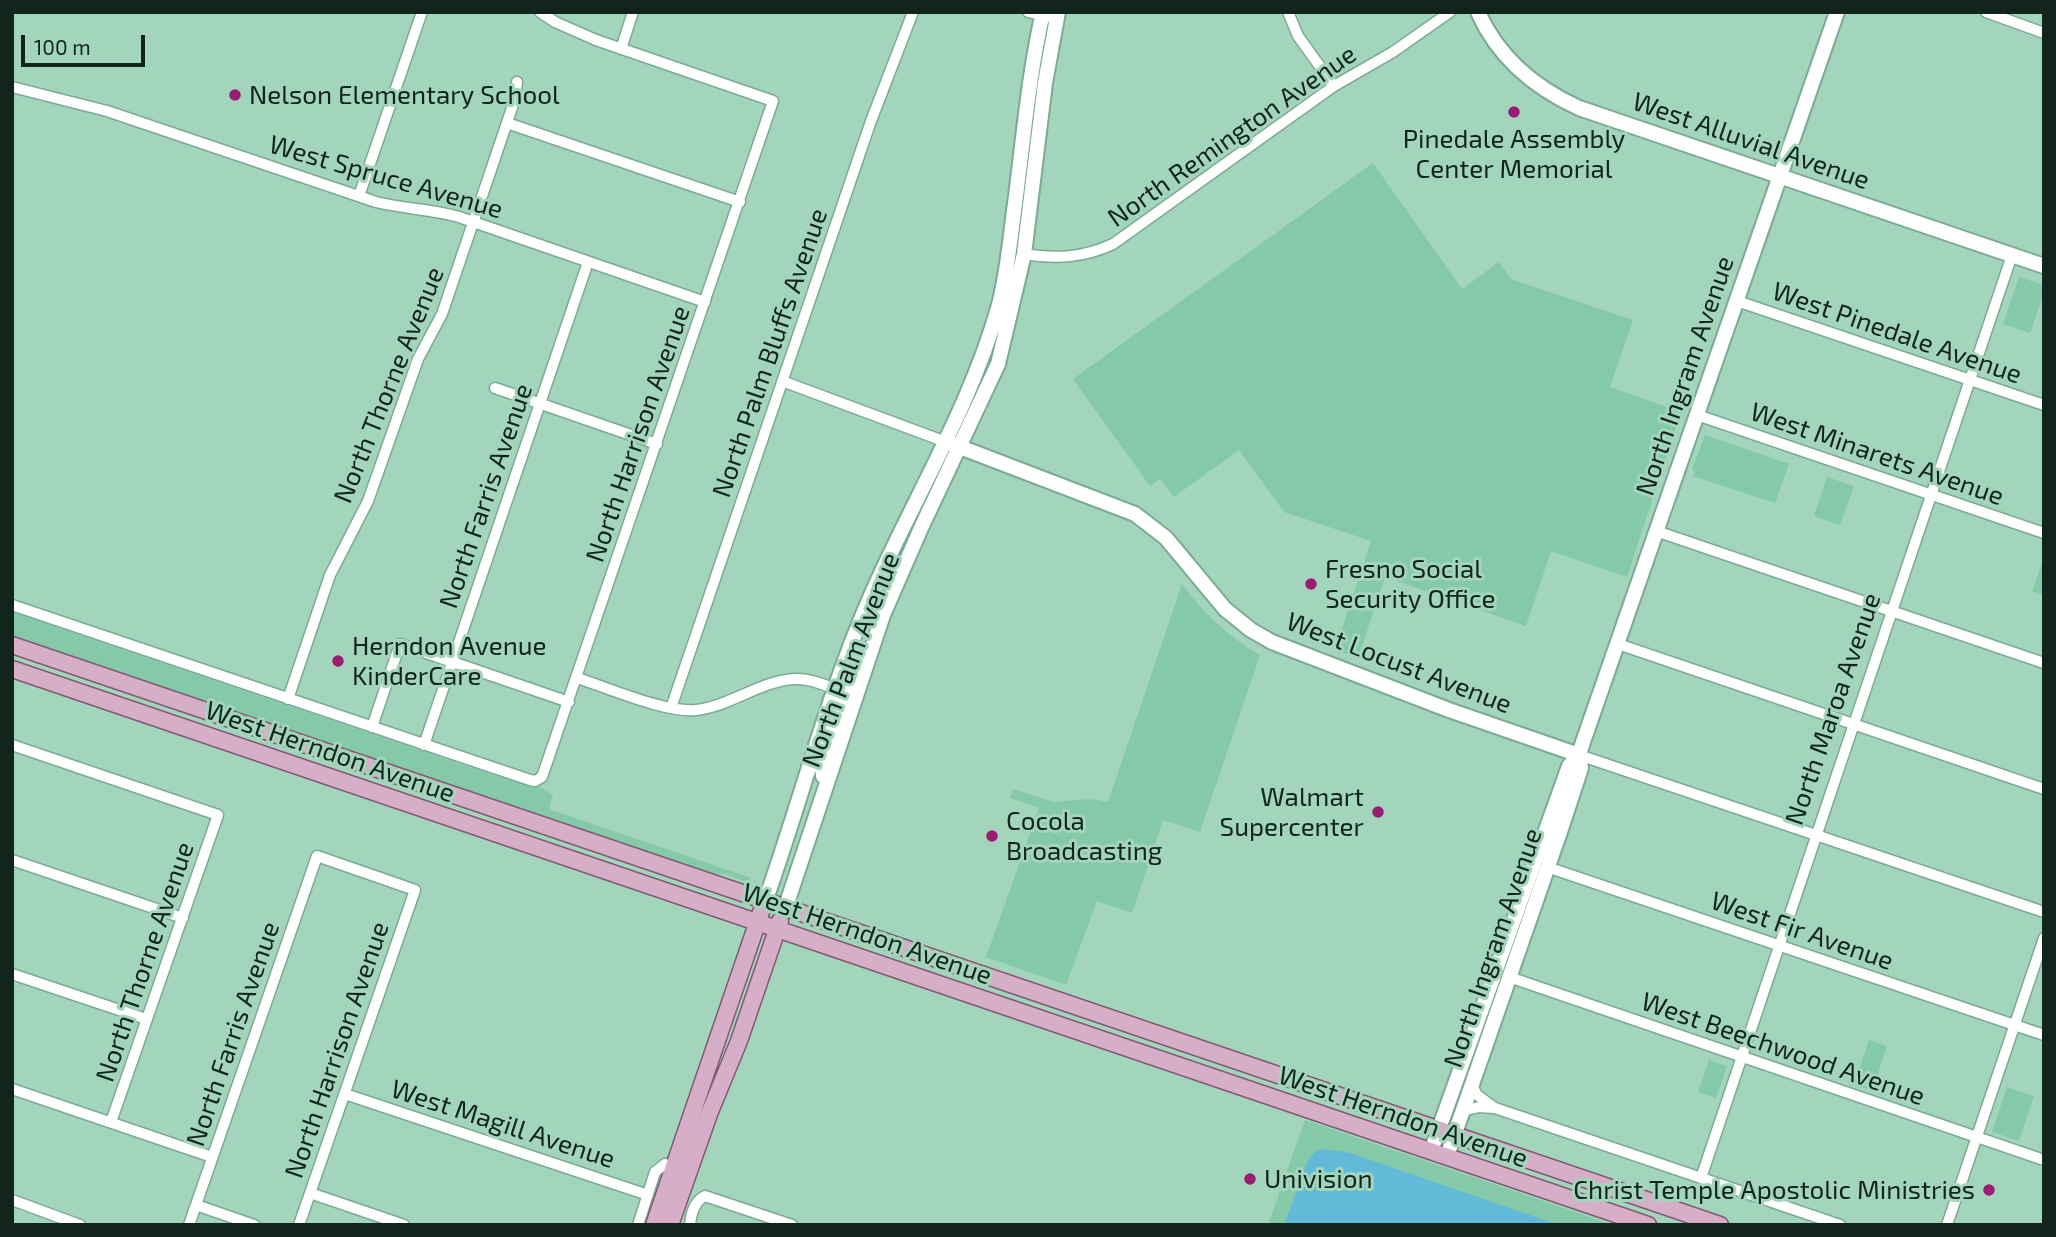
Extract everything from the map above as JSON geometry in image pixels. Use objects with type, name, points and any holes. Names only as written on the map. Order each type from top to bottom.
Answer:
[{"type":"main road","name":"West Herndon Avenue","points":[[12,645],[1720,1225]]},
{"type":"main road","name":"West Herndon Avenue","points":[[12,669],[1648,1225]]},
{"type":"main road","name":"North Palm Avenue","points":[[654,1225],[765,900]]},
{"type":"main road","name":"North Palm Avenue","points":[[670,1225],[786,906]]},
{"type":"main road","points":[[664,1225],[688,1153],[684,1141]]},
{"type":"street","points":[[359,196],[422,12]]},
{"type":"street","points":[[540,12],[575,32],[621,49],[633,12]]},
{"type":"street","name":"North Palm Bluffs Avenue","points":[[671,708],[871,121],[913,12]]},
{"type":"street","points":[[1288,12],[1301,42],[1334,86]]},
{"type":"street","name":"North Remington Avenue","points":[[1024,254],[1066,258],[1090,254],[1113,244],[1334,86],[1394,52],[1450,12]]},
{"type":"street","name":"West Alluvial Avenue","points":[[1478,12],[1490,36],[1507,57],[1532,81],[1561,100],[1588,112],[2044,266]]},
{"type":"street","name":"North Ingram Avenue","points":[[1439,1153],[1503,947],[1569,766],[1579,755],[1837,12]]},
{"type":"street","points":[[1986,12],[2044,33]]},
{"type":"street","name":"North Palm Avenue","points":[[786,906],[883,615],[953,445],[999,303],[1008,257],[1023,141],[1046,14]]},
{"type":"street","name":"North Palm Avenue","points":[[765,900],[836,689],[870,598],[998,364],[1024,254],[1045,83],[1046,14]]},
{"type":"street","name":"North Harrison Avenue","points":[[540,779],[569,702],[773,101],[621,49]]},
{"type":"street","name":"North Thorne Avenue","points":[[288,699],[330,575],[369,501],[418,359],[442,314],[507,123],[516,95],[517,82]]},
{"type":"street","name":"West Spruce Avenue","points":[[12,87],[107,111],[394,207],[446,214],[705,302]]},
{"type":"street","points":[[507,123],[740,202]]},
{"type":"street","points":[[1023,141],[1026,176],[1018,247],[1024,254]]},
{"type":"street","name":"North Maroa Avenue","points":[[1701,1178],[2012,255]]},
{"type":"street","name":"North Farris Avenue","points":[[424,745],[588,262]]},
{"type":"street","name":"West Pinedale Avenue","points":[[1737,300],[2044,405]]},
{"type":"street","name":"West Locust Avenue","points":[[782,381],[1135,514],[1166,538],[1225,609],[1251,630],[1272,642],[1449,710],[2044,912]]},
{"type":"street","points":[[495,388],[657,444]]},
{"type":"street","name":"West Minarets Avenue","points":[[1697,415],[2044,533]]},
{"type":"street","points":[[1656,531],[2044,663]]},
{"type":"street","points":[[855,699],[849,681],[872,611],[870,598]]},
{"type":"street","name":"West Herndon Avenue","points":[[12,605],[530,780],[540,779]]},
{"type":"street","points":[[372,727],[400,644],[569,702]]},
{"type":"street","points":[[1618,644],[2044,789]]},
{"type":"street","points":[[577,678],[671,708],[690,710],[708,708],[774,683],[794,679],[836,689],[841,693],[842,700],[822,767],[825,791]]},
{"type":"street","name":"North Thorne Avenue","points":[[12,745],[218,815],[111,1122]]},
{"type":"street","name":"North Ingram Avenue","points":[[1446,1132],[1462,1111],[1581,768],[1579,755]]},
{"type":"street","name":"North Harrison Avenue","points":[[299,1225],[415,890],[317,856]]},
{"type":"street","name":"North Farris Avenue","points":[[189,1225],[317,856]]},
{"type":"street","points":[[12,860],[183,918]]},
{"type":"street","name":"West Fir Avenue","points":[[1548,867],[2044,1035]]},
{"type":"street","points":[[1947,1225],[2044,938]]},
{"type":"street","points":[[1491,1026],[1490,1010],[1508,960],[1507,950],[1503,947]]},
{"type":"street","points":[[12,974],[146,1019]]},
{"type":"street","name":"West Beechwood Avenue","points":[[1508,978],[2044,1160]]},
{"type":"street","name":"West Herndon Avenue","points":[[1471,1084],[1476,1094],[1494,1108]]},
{"type":"street","points":[[12,1089],[212,1157]]},
{"type":"street","name":"West Magill Avenue","points":[[345,1094],[648,1195]]},
{"type":"street","name":"West Herndon Avenue","points":[[1462,1111],[1479,1107],[1494,1108],[1840,1225]]},
{"type":"street","points":[[638,1225],[659,1168],[664,1164],[675,1168]]},
{"type":"street","points":[[310,1193],[404,1225]]},
{"type":"street","points":[[690,1225],[695,1206],[705,1196],[792,1225]]},
{"type":"street","points":[[12,1200],[80,1224]]},
{"type":"street","points":[[196,1205],[254,1225]]},
{"type":"green space","points":[[1373,163],[1462,289],[1499,262],[1511,279],[1633,320],[1610,387],[1681,412],[1627,577],[1551,551],[1526,626],[1385,577],[1358,658],[1335,650],[1371,541],[1284,512],[1239,450],[1174,497],[1160,479],[1150,486],[1073,379]]},
{"type":"green space","points":[[2019,277],[2044,285],[2044,293],[2030,333],[2003,324]]},
{"type":"green space","points":[[1705,435],[1789,464],[1775,503],[1693,476],[1695,472],[1692,470]]},
{"type":"green space","points":[[1827,477],[1854,486],[1840,525],[1814,516]]},
{"type":"green space","points":[[2044,557],[2044,595],[2032,591]]},
{"type":"green space","points":[[1182,584],[1217,623],[1260,655],[1200,832],[1163,820],[1132,913],[1097,901],[1066,985],[986,957],[1039,808],[1010,798],[1013,789],[1053,802],[1090,799],[1108,802]]},
{"type":"green space","points":[[12,612],[496,776],[540,787],[553,795],[549,809],[751,878],[748,882],[714,874],[12,636]]},
{"type":"green space","points":[[1869,1040],[1887,1046],[1872,1091],[1854,1085]]},
{"type":"green space","points":[[1709,1060],[1727,1066],[1716,1098],[1698,1092]]},
{"type":"green space","points":[[2007,1087],[2034,1096],[2019,1141],[1992,1132]]},
{"type":"green space","points":[[1305,1120],[1602,1221],[1608,1225],[1268,1225]]},
{"type":"water","points":[[1326,1149],[1350,1153],[1559,1225],[1284,1225],[1308,1160],[1316,1151]]},
{"type":"place","name":"Nelson Elementary School","points":[[235,95]]},
{"type":"place","name":"Pinedale Assembly Center Memorial","points":[[1514,112]]},
{"type":"place","name":"Fresno Social Security Office","points":[[1311,584]]},
{"type":"place","name":"Herndon Avenue KinderCare","points":[[338,661]]},
{"type":"place","name":"Walmart Supercenter","points":[[1378,812]]},
{"type":"place","name":"Cocola Broadcasting","points":[[992,836]]},
{"type":"place","name":"Univision","points":[[1250,1179]]},
{"type":"place","name":"Christ Temple Apostolic Ministries","points":[[1989,1190]]}]
